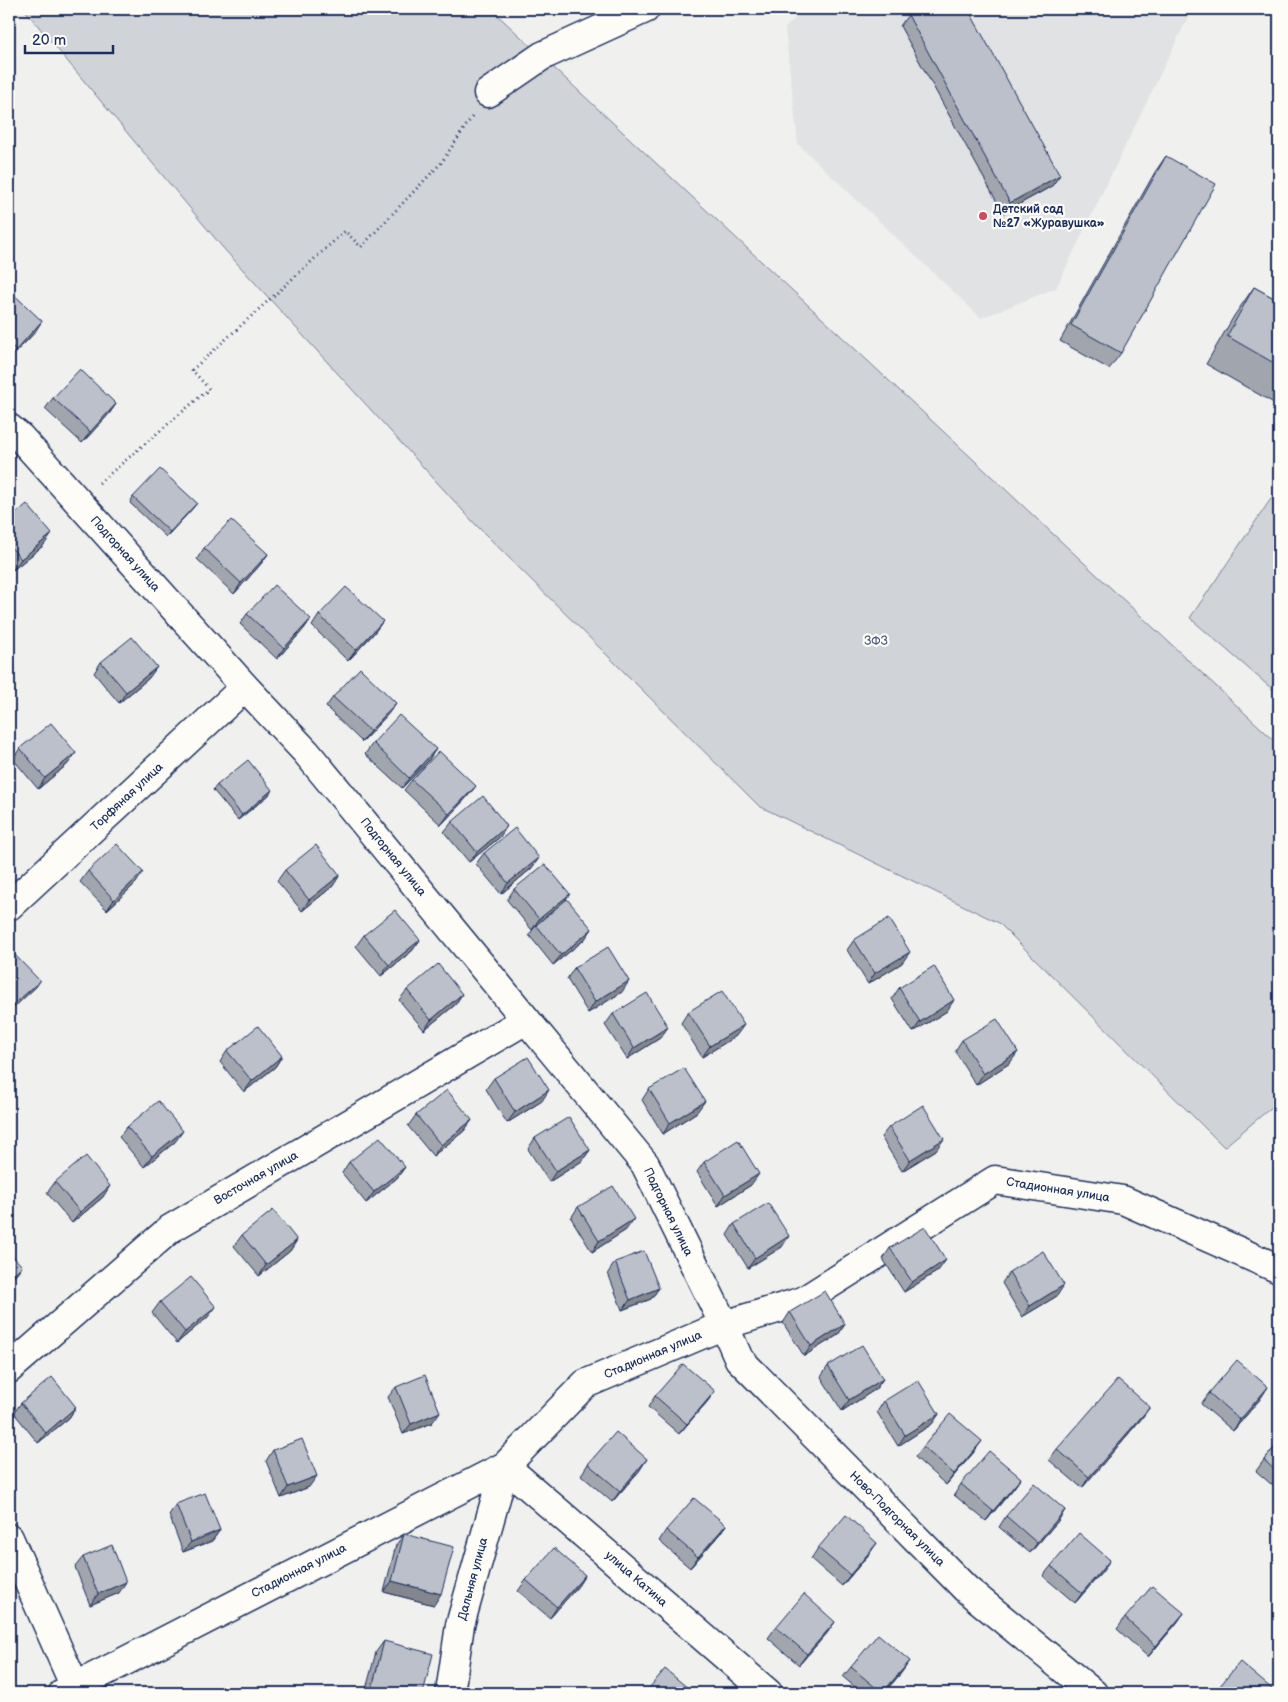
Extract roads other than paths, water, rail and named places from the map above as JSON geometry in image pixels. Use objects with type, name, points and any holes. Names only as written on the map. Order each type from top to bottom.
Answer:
[{"type":"street","points":[[488,93],[542,56],[644,9]]},
{"type":"street","name":"Подгорная улица","points":[[9,428],[20,437],[244,687],[306,752],[645,1164],[724,1325]]},
{"type":"street","name":"Торфяная улица","points":[[9,906],[244,687]]},
{"type":"street","name":"Восточная улица","points":[[9,1369],[170,1229],[526,1020]]},
{"type":"street","name":"Стадионная улица","points":[[69,1690],[505,1466],[585,1384],[724,1325],[803,1300],[994,1180],[1123,1200],[1279,1269]]},
{"type":"street","name":"Ново-Подгорная улица","points":[[724,1325],[739,1359],[966,1589],[1093,1693]]},
{"type":"street","name":"Дальняя улица","points":[[450,1693],[460,1624],[505,1466]]},
{"type":"street","name":"улица Катина","points":[[505,1466],[768,1693]]},
{"type":"street","points":[[9,1538],[69,1690]]},
{"type":"place","name":"Детский сад №27 «Журавушка»","points":[[983,216]]},
{"type":"park label","name":"ЗФЗ","points":[[876,641]]}]
